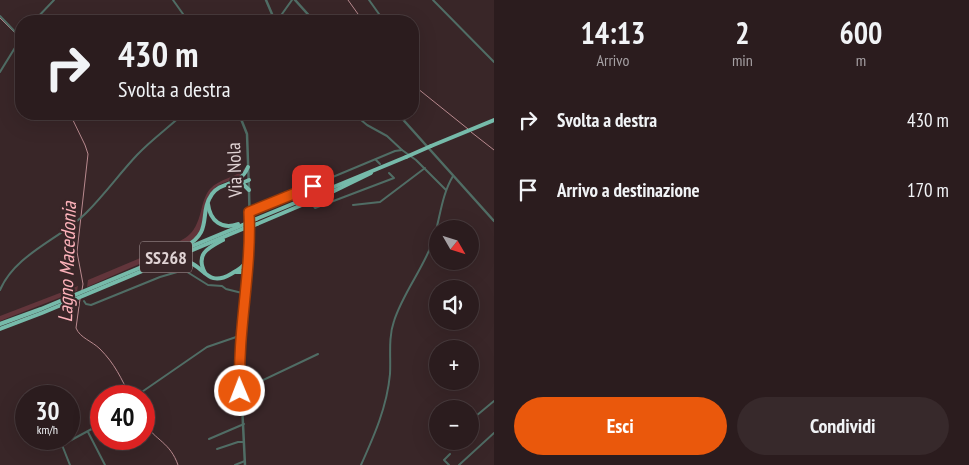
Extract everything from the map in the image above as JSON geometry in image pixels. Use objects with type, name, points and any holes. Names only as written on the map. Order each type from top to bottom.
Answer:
[{"type":"highway","name":"SS268","points":[[206,275],[201,261],[205,251],[256,220],[383,165],[494,120]]},
{"type":"highway","name":"SS268","points":[[256,220],[330,193],[383,165]]},
{"type":"highway","points":[[208,204],[215,191],[241,178],[248,167]]},
{"type":"highway","points":[[241,178],[248,180]]},
{"type":"highway","points":[[235,182],[242,183],[248,180]]},
{"type":"highway","points":[[242,183],[249,190]]},
{"type":"highway","name":"SS268","points":[[208,204],[210,213],[218,224],[245,226]]},
{"type":"highway","name":"SS268","points":[[160,259],[197,238],[204,225],[208,204]]},
{"type":"highway","name":"SS268","points":[[0,329],[160,259],[245,226]]},
{"type":"highway","name":"SS268","points":[[132,275],[245,226]]},
{"type":"highway","name":"SS268","points":[[88,291],[170,262],[184,260],[194,264],[206,275],[220,279],[234,273],[246,264],[248,259]]},
{"type":"highway","points":[[241,268],[246,272],[247,278]]},
{"type":"highway","name":"SS268","points":[[234,273],[246,272]]},
{"type":"highway","name":"SS268","points":[[0,324],[76,296]]},
{"type":"street","points":[[40,15],[54,0]]},
{"type":"street","points":[[173,0],[184,15]]},
{"type":"street","points":[[266,0],[273,15]]},
{"type":"street","points":[[281,15],[294,0],[308,15]]},
{"type":"street","points":[[369,0],[380,15]]},
{"type":"street","points":[[433,0],[494,62]]},
{"type":"street","points":[[0,16],[15,32]]},
{"type":"street","points":[[0,72],[15,48]]},
{"type":"street","points":[[0,290],[12,271],[87,212],[141,151],[176,120]]},
{"type":"street","name":"Via Nola","points":[[241,120],[246,134],[249,190],[248,259],[246,272]]},
{"type":"street","points":[[361,120],[387,136],[425,168],[446,190]]},
{"type":"street","points":[[403,120],[494,221]]},
{"type":"street","points":[[249,212],[395,151],[402,150]]},
{"type":"street","points":[[376,160],[383,165]]},
{"type":"street","points":[[353,205],[380,202],[425,168]]},
{"type":"street","points":[[313,204],[315,208],[394,178],[389,173]]},
{"type":"street","points":[[361,465],[377,430],[386,396],[390,373],[394,321],[432,242],[446,190],[453,176]]},
{"type":"street","points":[[305,190],[308,195]]},
{"type":"street","points":[[159,248],[162,254]]},
{"type":"street","points":[[167,267],[171,273]]},
{"type":"street","points":[[84,301],[87,305],[91,305],[171,273],[184,270],[208,285],[222,286],[226,289],[246,294]]},
{"type":"street","points":[[235,465],[245,463],[244,424],[240,391],[240,356],[247,278]]},
{"type":"street","points":[[152,385],[207,347],[242,335]]},
{"type":"street","points":[[240,391],[318,354]]},
{"type":"street","points":[[479,414],[494,401]]},
{"type":"street","points":[[209,438],[244,424]]},
{"type":"street","points":[[70,465],[62,445],[88,432],[105,465]]},
{"type":"street","points":[[459,465],[494,433]]},
{"type":"street","points":[[217,449],[238,442],[245,443]]},
{"type":"street","points":[[449,465],[444,460],[450,454]]},
{"type":"shaded area","points":[[246,167],[236,178],[219,185],[210,193],[202,226],[195,238],[184,245],[164,253],[162,249],[183,239],[192,232],[198,220],[205,196],[210,189],[219,182],[238,174]]},
{"type":"shaded area","points":[[157,251],[160,255],[87,287],[88,280]]},
{"type":"shaded area","points":[[78,286],[77,291],[0,321],[0,316]]},
{"type":"waterway","points":[[348,0],[359,15]]},
{"type":"waterway","name":"Lagno Macedonia","points":[[0,18],[15,33]]},
{"type":"waterway","points":[[419,90],[468,129]]},
{"type":"waterway","name":"Lagno Macedonia","points":[[73,120],[88,154],[77,252],[83,284],[82,290]]},
{"type":"waterway","points":[[471,132],[494,150]]},
{"type":"waterway","name":"Lagno Macedonia","points":[[80,299],[76,328],[80,334],[97,346],[110,360],[124,385]]},
{"type":"waterway","name":"Lagno Macedonia","points":[[155,436],[171,451],[178,465]]},
{"type":"route","points":[[240,391],[240,356],[250,232],[249,212],[313,186]]}]
